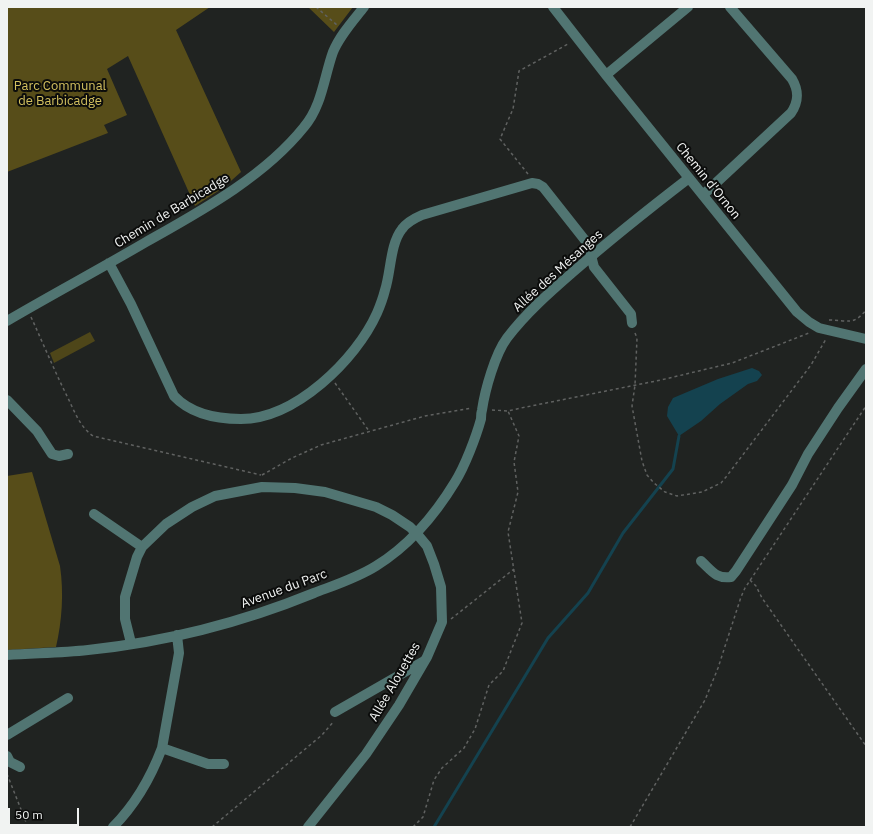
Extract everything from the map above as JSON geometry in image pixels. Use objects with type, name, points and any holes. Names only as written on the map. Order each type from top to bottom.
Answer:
[{"type":"street","name":"Chemin de Barbicadge","points":[[7,321],[184,221],[248,178],[283,150],[305,126],[316,109],[334,50],[345,31],[364,7]]},
{"type":"street","name":"Chemin d'Ornon","points":[[553,7],[794,309],[818,328],[866,339]]},
{"type":"street","points":[[606,75],[688,7]]},
{"type":"street","points":[[703,195],[791,113],[796,106],[798,95],[797,87],[792,79],[730,7]]},
{"type":"street","name":"Allée des Mésanges","points":[[482,410],[496,359],[505,340],[529,313],[591,256],[689,178]]},
{"type":"street","points":[[109,264],[131,304],[171,392],[177,400],[195,411],[216,417],[253,418],[275,413],[293,404],[330,375],[352,352],[376,314],[385,290],[395,244],[405,225],[422,215],[535,183],[543,187],[588,244],[594,267],[631,314],[632,323]]},
{"type":"street","points":[[702,561],[715,574],[723,578],[731,577],[792,485],[813,447],[838,408],[866,369]]},
{"type":"street","points":[[7,400],[44,440],[48,450],[52,454],[59,456],[68,454]]},
{"type":"street","name":"Avenue du Parc","points":[[7,655],[88,650],[131,644],[177,635],[252,616],[302,598],[349,579],[376,566],[417,534],[440,506],[457,479],[470,450],[481,419],[482,410]]},
{"type":"street","name":"Allée Alouettes","points":[[142,547],[166,524],[192,507],[215,496],[262,487],[295,488],[326,492],[376,507],[392,515],[410,527],[427,546],[441,586],[442,622],[427,657],[399,706],[366,754],[308,827]]},
{"type":"street","points":[[94,514],[142,547],[125,597],[125,619],[131,644]]},
{"type":"street","points":[[113,827],[124,815],[142,789],[162,748],[179,653],[177,635]]},
{"type":"street","points":[[337,715],[424,661]]},
{"type":"street","points":[[7,734],[68,698]]},
{"type":"street","points":[[162,748],[208,764],[224,764]]},
{"type":"street","points":[[7,756],[10,762],[20,767]]},
{"type":"path","points":[[316,7],[345,31]]},
{"type":"path","points":[[535,183],[500,139],[513,109],[519,71],[578,38]]},
{"type":"path","points":[[26,310],[32,318],[52,367],[75,414],[85,430],[93,436],[262,475],[292,458],[321,445],[425,416],[472,408],[508,411],[732,363],[808,333],[829,320],[850,321],[858,319],[866,310]]},
{"type":"path","points":[[632,323],[637,338],[635,385],[632,406],[642,461],[647,475],[666,492],[677,496],[702,492],[721,483],[732,471],[811,365],[832,331]]},
{"type":"path","points":[[330,375],[369,431]]},
{"type":"path","points":[[630,827],[712,686],[741,596],[750,580],[866,406]]},
{"type":"path","points":[[413,827],[423,817],[434,780],[442,768],[464,748],[475,729],[489,684],[503,671],[522,623],[508,532],[518,492],[514,462],[519,436],[508,411]]},
{"type":"path","points":[[442,622],[450,620],[514,569]]},
{"type":"path","points":[[750,580],[756,586],[762,598],[866,746]]},
{"type":"path","points":[[212,827],[322,735],[337,715]]},
{"type":"path","points":[[7,774],[28,827]]},
{"type":"shaded area","points":[[90,332],[95,341],[54,363],[50,353]]},
{"type":"green space","name":"Parc Communal de Barbicadge","points":[[7,7],[210,7],[176,30],[241,172],[223,188],[195,206],[128,56],[107,69],[127,115],[104,125],[108,133],[7,172]]},
{"type":"green space","points":[[308,7],[353,7],[334,32]]},
{"type":"green space","points":[[32,472],[60,566],[62,607],[60,627],[56,647],[7,650],[7,476]]},
{"type":"water","points":[[752,368],[759,371],[762,375],[757,381],[748,384],[720,404],[701,421],[679,436],[667,416],[668,407],[673,398],[718,379]]},
{"type":"waterway","points":[[434,827],[548,638],[588,593],[623,533],[673,469],[679,436]]}]
